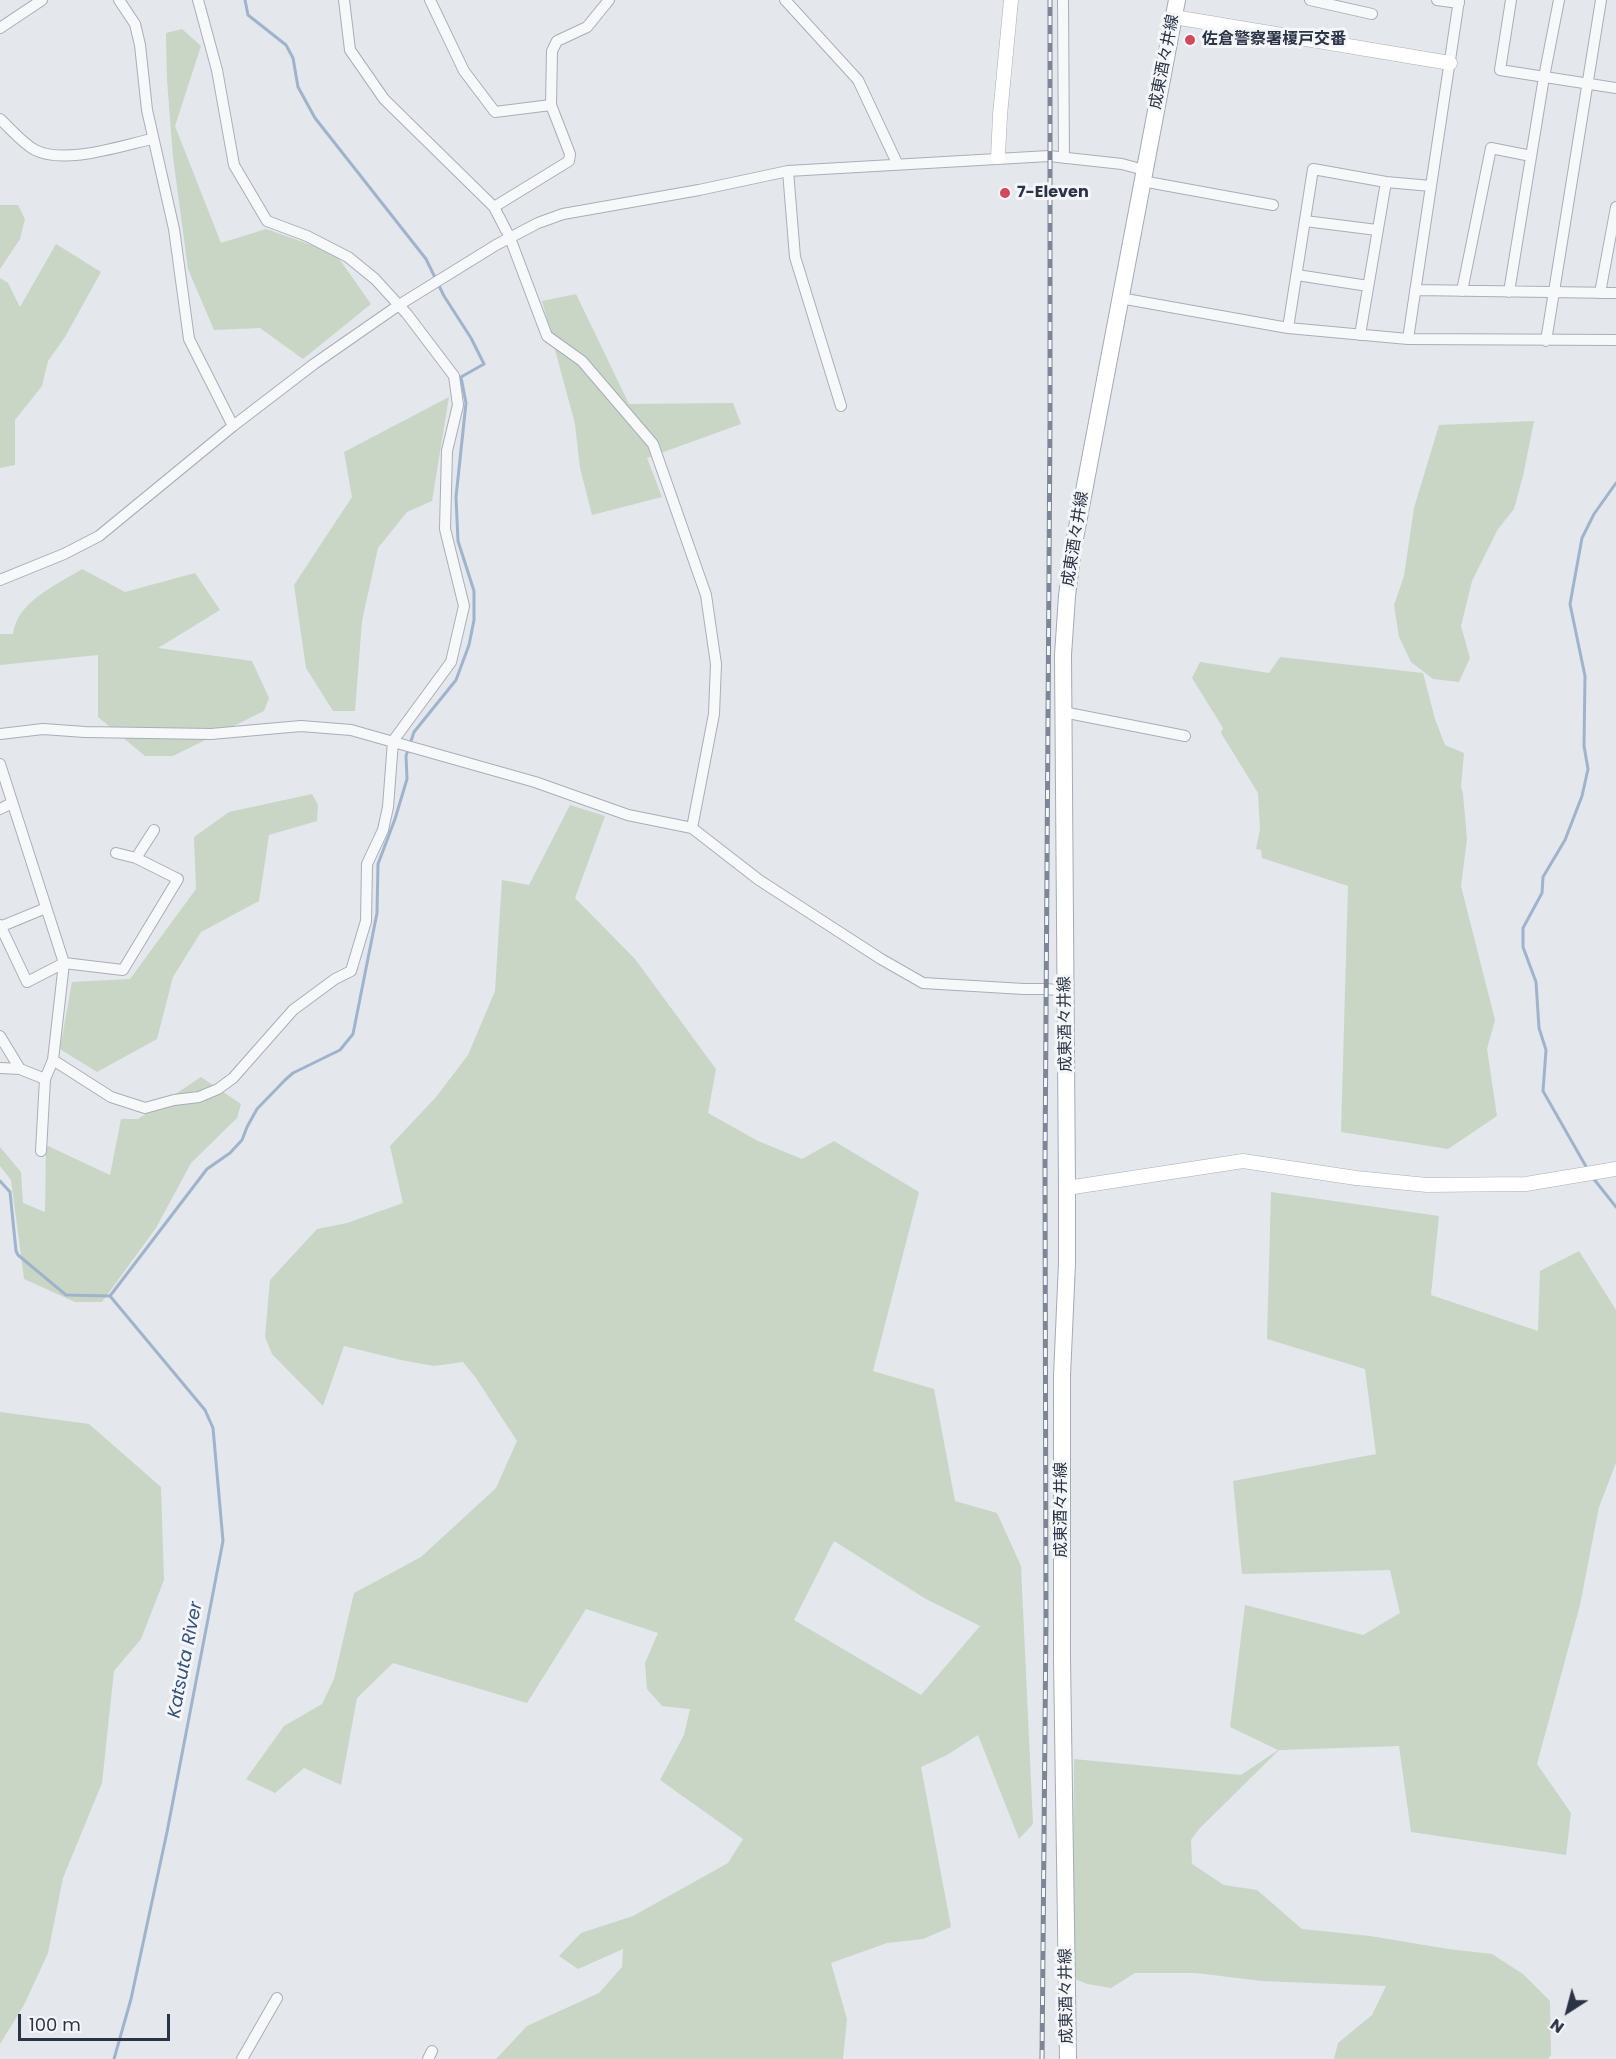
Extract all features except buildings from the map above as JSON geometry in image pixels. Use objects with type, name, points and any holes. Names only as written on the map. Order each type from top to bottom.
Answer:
[{"type":"main road","name":"成東酒々井線","points":[[1068,2059],[1062,1659],[1062,1399],[1067,1263],[1064,643],[1073,549],[1177,0]]},
{"type":"street","points":[[0,28],[42,0]]},
{"type":"street","points":[[119,0],[135,24],[140,45],[152,139],[174,229],[189,339],[233,426]]},
{"type":"street","points":[[53,1060],[111,1097],[145,1108],[174,1100],[199,1097],[218,1089],[233,1078],[293,1010],[329,983],[351,971],[366,921],[367,864],[383,830],[388,807],[393,741],[452,662],[464,606],[445,529],[447,451],[458,405],[454,376],[399,305],[375,279],[348,257],[307,236],[267,221],[234,165],[217,70],[198,0]]},
{"type":"street","points":[[344,0],[350,50],[384,99],[494,207],[510,238],[547,336],[582,361],[653,444],[706,595],[716,664],[714,714],[692,828]]},
{"type":"street","points":[[430,0],[464,71],[495,112],[551,105]]},
{"type":"street","points":[[494,207],[569,162],[570,154],[551,105],[552,51],[557,41],[587,27],[609,0]]},
{"type":"street","points":[[784,0],[858,80],[897,164]]},
{"type":"street","points":[[998,158],[1011,0]]},
{"type":"street","points":[[1064,0],[1064,158]]},
{"type":"street","points":[[1310,0],[1336,3],[1372,14]]},
{"type":"street","points":[[1408,339],[1459,1],[1437,0]]},
{"type":"street","points":[[1511,0],[1500,70],[1616,88]]},
{"type":"street","points":[[1509,292],[1544,76],[1559,0]]},
{"type":"street","points":[[1546,341],[1601,0]]},
{"type":"street","points":[[1173,17],[1450,63]]},
{"type":"street","points":[[0,119],[34,150],[54,156],[78,155],[152,139]]},
{"type":"street","points":[[1462,291],[1491,148],[1532,156]]},
{"type":"street","points":[[0,580],[64,554],[99,536],[233,426],[314,364],[399,305],[510,238],[538,223],[562,214],[699,190],[788,171],[998,158],[1064,158],[1122,164],[1143,176],[1274,205]]},
{"type":"street","points":[[1288,328],[1313,169],[1386,182],[1431,186]]},
{"type":"street","points":[[788,171],[795,257],[841,406]]},
{"type":"street","points":[[1360,335],[1386,182]]},
{"type":"street","points":[[1600,293],[1616,207]]},
{"type":"street","points":[[1305,221],[1377,230]]},
{"type":"street","points":[[1297,275],[1368,286]]},
{"type":"street","points":[[1415,290],[1616,293]]},
{"type":"street","points":[[1120,298],[1288,328],[1360,335],[1408,339],[1616,340]]},
{"type":"street","points":[[1063,712],[1185,736]]},
{"type":"street","points":[[0,734],[43,729],[211,734],[301,726],[351,730],[535,782],[628,815],[692,828],[759,880],[881,959],[923,983],[1065,991]]},
{"type":"street","points":[[0,764],[64,963],[53,1060],[45,1079],[40,1151]]},
{"type":"street","points":[[0,809],[12,803]]},
{"type":"street","points":[[136,858],[154,830]]},
{"type":"street","points":[[46,908],[0,926],[27,982],[64,963],[123,970],[178,879],[136,858],[116,853]]},
{"type":"street","points":[[0,1036],[20,1070]]},
{"type":"street","points":[[0,1068],[20,1070],[45,1079]]},
{"type":"street","points":[[1067,1188],[1243,1161],[1356,1178],[1427,1185],[1526,1184],[1616,1169]]},
{"type":"street","points":[[242,2059],[276,1998]]},
{"type":"green space","points":[[182,29],[201,46],[175,126],[221,243],[266,229],[335,253],[371,304],[303,359],[260,328],[214,330],[188,269],[173,157],[167,80],[166,33]]},
{"type":"green space","points":[[0,205],[18,205],[25,219],[20,239],[0,269]]},
{"type":"green space","points":[[56,244],[101,272],[65,337],[48,361],[42,386],[15,420],[15,465],[0,468],[0,278],[8,283],[20,307]]},
{"type":"green space","points":[[576,294],[629,404],[733,403],[741,424],[647,458],[662,497],[592,515],[580,468],[575,424],[542,301]]},
{"type":"green space","points":[[449,397],[432,501],[407,512],[378,548],[362,621],[355,711],[333,711],[306,668],[294,585],[352,497],[344,452]]},
{"type":"green space","points":[[1534,421],[1514,509],[1498,529],[1472,581],[1461,626],[1470,658],[1459,682],[1433,679],[1411,662],[1399,637],[1394,605],[1404,576],[1414,508],[1439,425]]},
{"type":"green space","points":[[82,569],[125,592],[195,573],[220,610],[158,648],[252,661],[269,698],[264,711],[173,756],[145,756],[98,717],[98,655],[0,665],[0,634],[13,634],[16,622],[30,603]]},
{"type":"green space","points":[[1280,657],[1423,673],[1435,719],[1445,745],[1464,753],[1461,787],[1467,839],[1461,886],[1495,1020],[1487,1049],[1497,1116],[1448,1149],[1341,1132],[1348,886],[1262,858],[1261,850],[1256,849],[1260,829],[1258,793],[1221,733],[1223,728],[1192,678],[1200,662],[1269,673]]},
{"type":"green space","points":[[312,794],[318,805],[317,821],[269,835],[259,901],[201,932],[173,977],[157,1039],[97,1072],[60,1049],[72,982],[130,979],[196,889],[194,837],[229,812]]},
{"type":"green space","points":[[570,805],[605,816],[575,898],[635,959],[716,1069],[708,1113],[758,1141],[802,1159],[834,1141],[919,1192],[873,1371],[934,1389],[955,1501],[997,1513],[1021,1566],[1033,1824],[1019,1839],[978,1735],[947,1755],[921,1767],[951,1927],[923,1939],[887,1943],[831,1963],[847,2019],[843,2059],[496,2059],[527,2026],[599,1993],[622,1967],[623,1949],[578,1969],[559,1956],[581,1933],[633,1916],[728,1863],[743,1839],[660,1780],[684,1735],[690,1709],[662,1706],[647,1689],[645,1663],[658,1633],[586,1609],[527,1703],[393,1663],[357,1698],[341,1785],[304,1768],[275,1793],[246,1779],[284,1726],[322,1704],[334,1679],[354,1593],[421,1557],[496,1488],[517,1441],[463,1362],[434,1366],[344,1346],[323,1406],[272,1354],[265,1337],[270,1280],[317,1229],[347,1223],[403,1203],[390,1146],[436,1097],[468,1055],[495,991],[502,880],[529,885]],"holes":[[[834,1541],[926,1599],[980,1626],[921,1695],[794,1620]]]},
{"type":"green space","points":[[201,1077],[241,1104],[237,1118],[191,1163],[156,1228],[102,1302],[75,1302],[24,1279],[11,1180],[0,1166],[0,1147],[21,1172],[23,1203],[45,1212],[46,1145],[110,1175],[121,1119],[138,1119]]},
{"type":"green space","points":[[1271,1192],[1439,1216],[1431,1295],[1538,1331],[1540,1271],[1579,1251],[1616,1310],[1616,1463],[1599,1507],[1580,1605],[1537,1764],[1571,1813],[1566,1855],[1411,1832],[1399,1746],[1279,1750],[1199,1829],[1191,1840],[1192,1864],[1224,1885],[1257,1890],[1302,1929],[1370,1936],[1492,1954],[1523,1974],[1550,2001],[1551,2055],[1548,2059],[1334,2059],[1338,2043],[1372,2015],[1386,1986],[1262,1981],[1196,1973],[1135,1973],[1111,1988],[1087,1984],[1075,1979],[1065,1957],[1073,1885],[1074,1759],[1241,1775],[1278,1750],[1230,1727],[1245,1605],[1363,1635],[1400,1613],[1390,1570],[1242,1574],[1233,1481],[1376,1454],[1365,1369],[1267,1339]]},
{"type":"green space","points":[[0,1412],[89,1424],[161,1487],[164,1580],[141,1639],[114,1671],[102,1783],[63,1878],[48,1953],[24,2005],[0,2044]]},
{"type":"waterway","points":[[110,1296],[207,1169],[230,1153],[242,1140],[257,1109],[293,1073],[340,1050],[353,1034],[377,913],[378,864],[407,779],[406,756],[414,732],[456,680],[469,645],[474,620],[474,591],[458,541],[456,497],[466,403],[461,377],[484,364],[471,338],[444,296],[426,259],[315,118],[298,87],[293,58],[286,45],[248,15],[245,0]]},
{"type":"waterway","points":[[1588,1170],[1543,1091],[1546,1050],[1539,1028],[1536,982],[1523,947],[1523,928],[1542,893],[1543,877],[1565,840],[1582,796],[1588,769],[1584,746],[1585,676],[1570,604],[1582,538],[1594,514],[1616,483]]},
{"type":"waterway","points":[[1593,1178],[1616,1207]]},
{"type":"waterway","points":[[0,1181],[10,1192],[18,1255],[66,1295],[110,1296]]},
{"type":"waterway","name":"Katsuta River","points":[[110,1296],[205,1410],[213,1428],[223,1541],[167,1832],[131,1999],[114,2059]]},
{"type":"railway","points":[[1042,2059],[1046,1618],[1045,1165],[1050,421],[1050,0]]},
{"type":"place","name":"佐倉警察署榎戸交番","points":[[1190,40]]},
{"type":"place","name":"7-Eleven","points":[[1005,193]]}]
